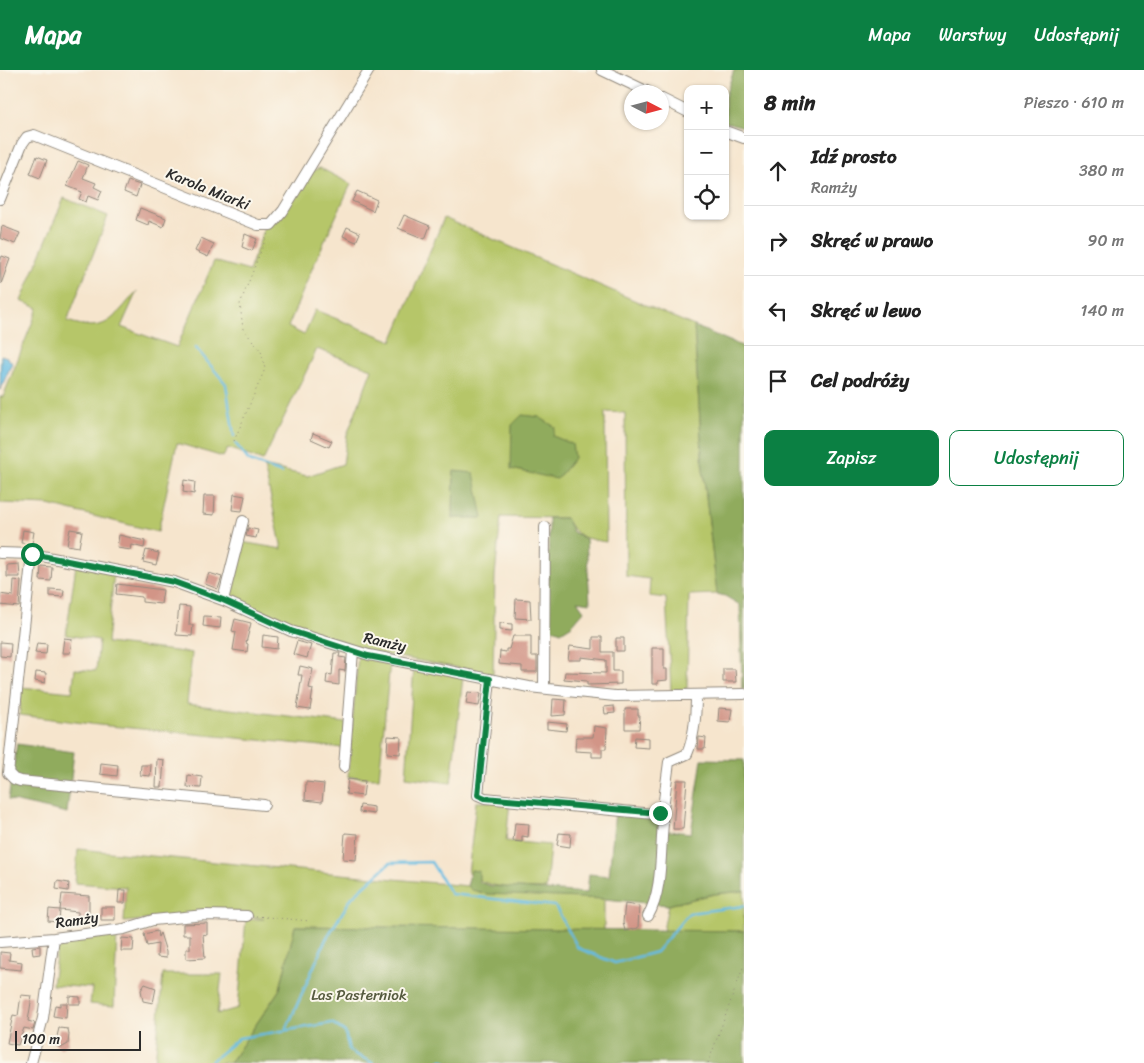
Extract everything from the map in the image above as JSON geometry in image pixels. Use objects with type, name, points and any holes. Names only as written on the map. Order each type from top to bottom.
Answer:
[{"type":"street","points":[[271,226],[283,212],[369,70]]},
{"type":"street","points":[[602,70],[633,85]]},
{"type":"street","points":[[669,102],[684,110]]},
{"type":"street","points":[[729,132],[744,138]]},
{"type":"street","name":"Karola Miarki","points":[[0,199],[22,144],[27,137],[34,135],[258,225],[271,226]]},
{"type":"street","points":[[223,600],[243,521]]},
{"type":"street","points":[[544,688],[545,527]]},
{"type":"street","name":"Ramży","points":[[0,553],[32,554],[174,582],[223,600],[291,631],[353,651],[490,679],[544,688],[616,696],[744,694]]},
{"type":"street","points":[[32,554],[5,763],[8,773],[14,780],[264,805]]},
{"type":"street","points":[[344,767],[353,651]]},
{"type":"street","points":[[490,679],[478,795],[485,798],[660,813]]},
{"type":"street","points":[[648,916],[653,907],[656,893],[663,824],[660,813],[663,808],[669,762],[687,754],[690,747],[696,711],[696,695]]},
{"type":"street","name":"Ramży","points":[[0,942],[54,938],[124,929],[153,920],[205,915],[247,916]]},
{"type":"street","points":[[31,1063],[42,1018],[54,938]]},
{"type":"path","points":[[234,441],[265,369],[262,351],[243,329],[240,304],[271,226]]},
{"type":"path","points":[[247,916],[310,920]]},
{"type":"path","points":[[708,1063],[744,964]]},
{"type":"green space","points":[[734,70],[744,70],[744,127],[729,123],[729,85]]},
{"type":"green space","points":[[320,168],[351,184],[314,264],[288,327],[304,335],[315,310],[392,341],[444,218],[694,326],[703,469],[717,594],[689,595],[687,689],[671,690],[666,598],[649,596],[650,579],[626,576],[625,413],[605,412],[606,542],[577,533],[566,518],[501,517],[495,575],[493,674],[370,652],[227,598],[241,542],[282,549],[264,466],[307,476],[343,464],[347,435],[372,369],[317,349],[263,461],[228,448],[223,457],[177,443],[158,532],[49,505],[0,503],[0,397],[3,397],[38,308],[21,301],[64,198],[108,216],[67,321],[91,326],[107,322],[121,310],[137,291],[121,327],[177,347],[214,261],[249,271],[264,229],[312,171]],"holes":[[[454,472],[483,518],[453,518]]]},
{"type":"green space","points":[[694,326],[744,347],[744,689],[742,689],[740,605],[725,596],[717,594],[703,469]]},
{"type":"green space","points":[[522,415],[539,417],[555,427],[553,436],[572,444],[574,458],[557,479],[511,469],[512,425]]},
{"type":"green space","points":[[454,471],[474,473],[483,518],[453,518]]},
{"type":"green space","points":[[549,518],[566,518],[573,532],[586,539],[590,603],[577,601],[584,611],[572,625],[561,632],[548,627]]},
{"type":"green space","points":[[76,565],[114,573],[107,643],[192,653],[187,704],[347,723],[343,748],[99,725],[20,715],[21,687],[72,692],[75,669],[96,671],[99,640],[66,635]]},
{"type":"green space","points":[[358,655],[390,662],[379,778],[348,777]]},
{"type":"green space","points":[[414,667],[463,677],[451,783],[406,777]]},
{"type":"green space","points":[[17,744],[74,752],[67,813],[8,800]]},
{"type":"green space","points":[[702,759],[744,760],[744,891],[714,894],[668,905],[604,899],[487,894],[472,890],[467,886],[471,870],[479,871],[479,882],[491,886],[587,893],[589,874],[609,876],[615,811],[659,816],[658,830],[691,833]]},
{"type":"green space","points":[[510,801],[506,841],[550,845],[546,889],[496,886],[468,874],[476,802]]},
{"type":"green space","points":[[78,849],[604,899],[604,930],[295,926],[280,989],[230,1063],[155,1063],[163,974],[222,974],[217,1014],[238,1008],[246,919],[264,919],[232,912],[124,922],[126,887],[75,883]]},
{"type":"green space","points":[[744,891],[744,931],[663,931],[668,905],[714,894]]},
{"type":"green space","name":"Las Pasterniok","points":[[295,926],[744,931],[744,1063],[230,1063],[280,989]]},
{"type":"green space","points":[[117,933],[114,1006],[90,1004],[92,988],[52,985],[58,942]]},
{"type":"water","points":[[1,355],[7,357],[12,363],[0,390]]},
{"type":"building","points":[[37,156],[47,160],[40,178],[30,174]]},
{"type":"building","points":[[78,161],[88,165],[83,178],[96,183],[94,187],[102,191],[98,200],[88,196],[86,202],[79,199],[82,192],[67,186]]},
{"type":"building","points":[[128,181],[140,185],[136,197],[124,192]]},
{"type":"building","points":[[357,191],[377,200],[373,211],[352,201]]},
{"type":"building","points":[[140,208],[166,218],[163,227],[149,221],[148,225],[136,220]]},
{"type":"building","points":[[404,215],[430,226],[425,239],[398,228]]},
{"type":"building","points":[[2,226],[20,233],[15,244],[0,238]]},
{"type":"building","points":[[347,227],[360,233],[356,242],[343,236]]},
{"type":"building","points":[[245,234],[257,239],[252,251],[242,247]]},
{"type":"building","points":[[201,238],[214,244],[208,257],[195,251]]},
{"type":"building","points":[[2,256],[10,259],[1,284],[0,262]]},
{"type":"building","points":[[313,433],[332,441],[329,447],[311,439]]},
{"type":"building","points":[[184,480],[195,482],[194,494],[183,492]]},
{"type":"building","points":[[234,494],[245,496],[242,511],[232,510]]},
{"type":"building","points":[[204,496],[215,496],[214,515],[203,514]]},
{"type":"building","points":[[248,528],[258,530],[256,538],[246,536]]},
{"type":"building","points":[[70,529],[82,531],[79,547],[67,545]]},
{"type":"building","points":[[23,530],[34,532],[32,544],[21,543]]},
{"type":"building","points":[[119,535],[145,541],[144,548],[132,545],[131,550],[117,548]]},
{"type":"building","points":[[146,550],[159,553],[156,565],[143,562]]},
{"type":"building","points":[[19,564],[20,577],[7,577],[7,565]]},
{"type":"building","points":[[41,566],[52,567],[51,581],[40,580]]},
{"type":"building","points":[[209,573],[222,577],[218,589],[205,584]]},
{"type":"building","points":[[14,580],[21,581],[19,607],[0,605],[0,594],[13,596]]},
{"type":"building","points":[[117,584],[163,590],[161,604],[142,602],[142,597],[116,594]]},
{"type":"building","points":[[50,589],[64,590],[63,597],[50,596]]},
{"type":"building","points":[[516,599],[530,600],[531,619],[515,618]]},
{"type":"building","points":[[179,606],[190,607],[189,625],[193,625],[192,636],[176,635]]},
{"type":"building","points":[[204,616],[221,617],[220,628],[203,626]]},
{"type":"building","points":[[235,619],[251,623],[246,643],[248,644],[247,652],[233,650],[236,632],[232,631]]},
{"type":"building","points":[[500,623],[512,624],[512,631],[500,630]]},
{"type":"building","points":[[263,635],[278,637],[277,649],[262,647]]},
{"type":"building","points":[[513,636],[531,636],[531,656],[537,656],[537,672],[522,672],[522,666],[499,664],[500,651],[506,652],[506,649],[509,649]]},
{"type":"building","points":[[593,637],[602,637],[602,652],[613,652],[613,671],[621,671],[621,684],[587,685],[587,681],[564,679],[565,672],[606,673],[606,660],[581,657],[581,660],[568,660],[570,646],[593,649]]},
{"type":"building","points":[[64,638],[72,639],[70,653],[62,653]]},
{"type":"building","points":[[616,638],[624,638],[624,651],[616,651]]},
{"type":"building","points":[[297,641],[311,645],[307,658],[293,654]]},
{"type":"building","points":[[0,642],[11,643],[10,657],[0,656]]},
{"type":"building","points":[[37,643],[47,644],[46,654],[35,653]]},
{"type":"building","points":[[652,648],[664,648],[664,669],[667,669],[667,680],[658,681],[658,684],[652,684]]},
{"type":"building","points":[[334,653],[340,653],[339,657],[346,658],[345,671],[339,670],[339,685],[326,683],[327,674],[332,675]]},
{"type":"building","points":[[300,666],[313,669],[309,688],[313,689],[310,710],[297,708],[302,675],[298,675]]},
{"type":"building","points":[[723,669],[735,669],[736,682],[723,682]]},
{"type":"building","points":[[36,672],[46,673],[45,683],[35,681]]},
{"type":"building","points":[[468,692],[481,693],[479,706],[466,704]]},
{"type":"building","points":[[553,699],[566,700],[565,715],[552,716]]},
{"type":"building","points":[[614,706],[615,713],[605,714],[604,707]]},
{"type":"building","points":[[719,708],[732,709],[730,722],[718,721]]},
{"type":"building","points":[[625,709],[638,709],[638,716],[640,716],[639,729],[625,729]]},
{"type":"building","points":[[547,722],[567,724],[566,731],[547,729]]},
{"type":"building","points":[[594,726],[607,728],[606,749],[602,749],[602,757],[592,757],[592,752],[575,751],[576,737],[593,737]]},
{"type":"building","points":[[388,736],[401,737],[400,754],[387,753]]},
{"type":"building","points":[[635,737],[649,738],[649,748],[634,747]]},
{"type":"building","points":[[699,737],[706,738],[705,749],[698,749]]},
{"type":"building","points":[[157,759],[164,760],[162,787],[156,787]]},
{"type":"building","points":[[101,763],[118,765],[117,776],[100,774]]},
{"type":"building","points":[[141,765],[151,765],[150,776],[140,775]]},
{"type":"building","points":[[188,775],[202,777],[201,788],[187,787]]},
{"type":"building","points":[[348,779],[365,781],[363,796],[346,794]]},
{"type":"building","points":[[677,780],[687,780],[683,829],[673,829]]},
{"type":"building","points":[[306,782],[324,784],[322,802],[305,800]]},
{"type":"building","points":[[360,805],[374,807],[374,814],[359,812]]},
{"type":"building","points":[[515,823],[529,824],[528,837],[522,836],[522,842],[513,841]]},
{"type":"building","points":[[345,833],[358,834],[356,860],[343,859]]},
{"type":"building","points":[[559,833],[571,834],[570,847],[557,845]]},
{"type":"building","points":[[57,881],[69,883],[68,891],[56,889]]},
{"type":"building","points":[[119,890],[126,890],[125,903],[118,903]]},
{"type":"building","points":[[62,894],[89,896],[89,923],[78,923],[78,912],[60,910]]},
{"type":"building","points":[[625,904],[639,906],[638,928],[625,931],[623,922]]},
{"type":"building","points":[[101,907],[115,907],[115,920],[101,920]]},
{"type":"building","points":[[49,909],[60,910],[59,922],[48,921]]},
{"type":"building","points":[[207,923],[207,935],[203,934],[205,958],[186,959],[186,949],[190,949],[190,935],[183,935],[183,924]]},
{"type":"building","points":[[157,931],[158,937],[160,933],[166,958],[157,957],[158,944],[147,946],[144,934]]},
{"type":"building","points":[[122,938],[134,939],[133,951],[121,951]]},
{"type":"building","points":[[40,946],[40,954],[33,955],[32,947]]},
{"type":"building","points":[[0,952],[10,953],[9,960],[22,962],[21,970],[0,968]]},
{"type":"building","points":[[145,984],[156,988],[153,1003],[143,1001],[141,990]]},
{"type":"building","points":[[21,995],[32,996],[28,1021],[35,1023],[33,1030],[24,1028],[18,1045],[7,1043],[13,1015],[18,1016]]},
{"type":"building","points":[[69,996],[80,997],[80,1004],[69,1004]]},
{"type":"building","points":[[60,1003],[67,1003],[66,1018],[53,1016],[55,1005],[60,1006]]},
{"type":"building","points":[[59,1028],[68,1029],[69,1034],[68,1044],[61,1048],[55,1045]]},
{"type":"waterway","points":[[196,348],[226,384],[234,436]]},
{"type":"waterway","points":[[235,443],[249,461],[282,473]]},
{"type":"waterway","points":[[286,1030],[326,939],[352,897],[390,863],[431,862],[451,894],[555,906],[578,948],[615,963],[656,952],[689,913],[744,906]]},
{"type":"waterway","points":[[209,1063],[239,1038],[332,1023],[345,1032],[349,1051],[373,1063]]},
{"type":"waterway","points":[[434,1063],[443,1060],[447,1063]]},
{"type":"route","points":[[32,554],[174,582],[223,600],[291,631],[368,656],[490,679],[478,795],[485,798],[654,814],[660,813]]}]
